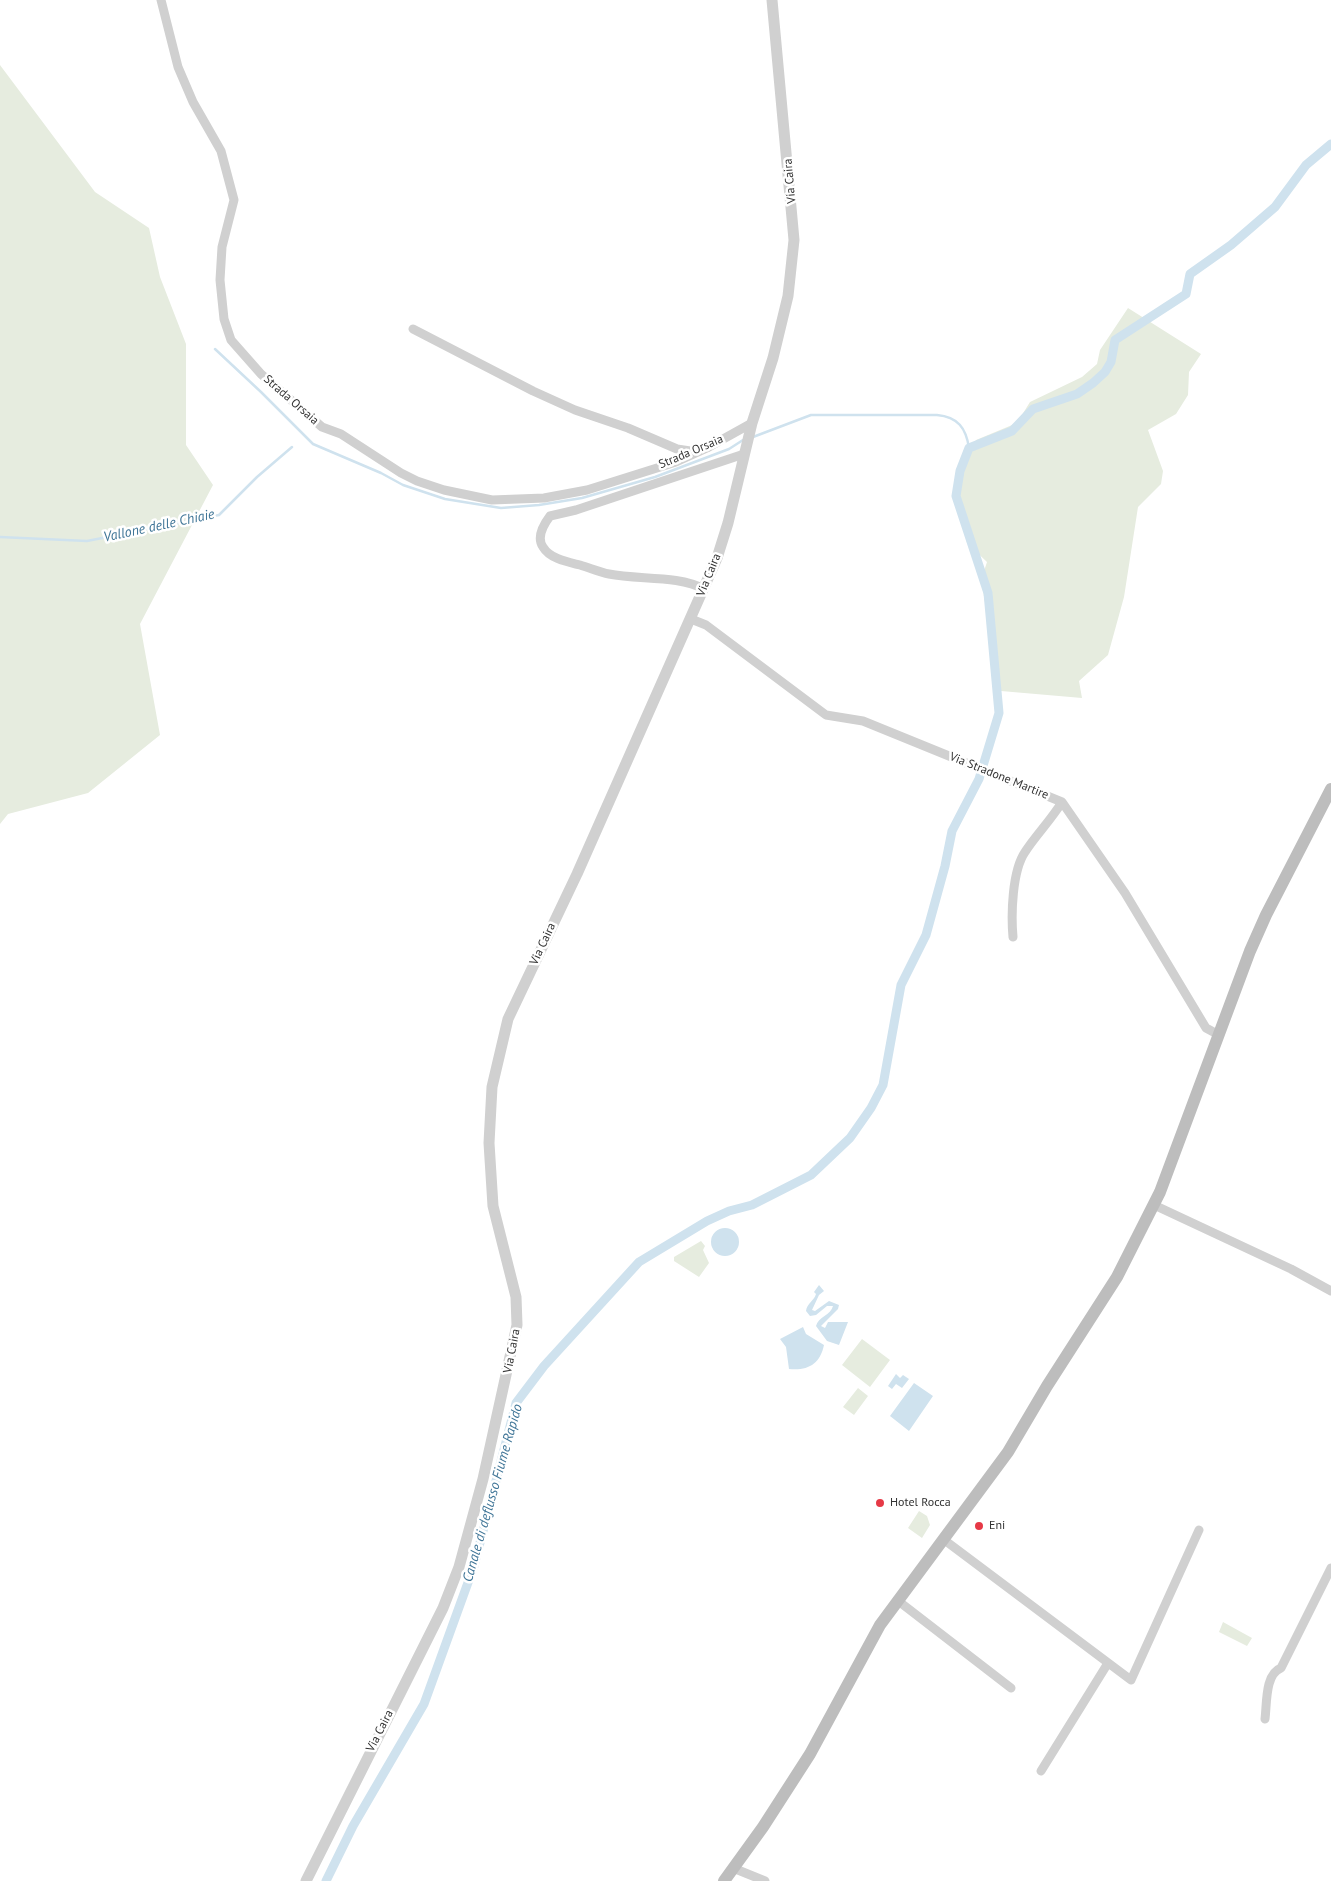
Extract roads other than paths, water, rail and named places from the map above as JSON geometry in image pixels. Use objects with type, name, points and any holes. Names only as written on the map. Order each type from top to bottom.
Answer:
[{"type":"main road","points":[[724,1881],[763,1827],[810,1754],[860,1659],[897,1600],[1022,1430],[1047,1386],[1117,1277],[1154,1205],[1266,915],[1331,789]]},
{"type":"street","name":"Strada Orsaia","points":[[161,0],[178,67],[193,102],[221,151],[234,200],[222,247],[220,280],[224,319],[230,340],[261,374],[293,404],[322,427],[341,434],[401,473],[444,490],[492,500],[544,498],[587,490],[676,462],[752,423]]},
{"type":"street","name":"Via Caira","points":[[306,1881],[442,1608],[459,1567],[483,1479],[517,1325],[516,1297],[493,1206],[489,1143],[492,1088],[508,1019],[576,874],[704,589],[728,523],[752,423],[773,358],[788,296],[794,240],[772,0]]},
{"type":"street","points":[[413,329],[532,391],[575,410],[628,428],[677,449],[697,452]]},
{"type":"street","points":[[704,589],[690,584],[610,574],[571,563],[550,554],[542,547],[540,540],[542,530],[550,516],[576,510],[744,454]]},
{"type":"street","name":"Via Stradone Martire","points":[[691,619],[706,625],[826,715],[863,721],[1062,802],[1125,894],[1206,1028],[1219,1035]]},
{"type":"street","points":[[1012,937],[1011,918],[1017,876],[1024,853],[1062,802]]},
{"type":"street","points":[[1154,1205],[1330,1287]]},
{"type":"street","points":[[943,1539],[1132,1680],[1199,1530]]},
{"type":"street","points":[[1265,1719],[1271,1676],[1276,1670],[1281,1668],[1331,1568]]},
{"type":"street","points":[[897,1600],[1011,1688]]},
{"type":"street","points":[[1041,1771],[1108,1663]]},
{"type":"street","points":[[733,1868],[765,1881]]},
{"type":"water","points":[[725,1228],[735,1232],[739,1242],[735,1252],[725,1256],[715,1252],[711,1242],[715,1232]]},
{"type":"water","points":[[819,1285],[824,1291],[819,1295],[812,1310],[815,1311],[829,1301],[839,1305],[838,1309],[821,1326],[825,1328],[828,1322],[848,1322],[839,1345],[827,1341],[816,1326],[819,1320],[830,1312],[833,1306],[827,1306],[816,1315],[810,1316],[806,1311]]},
{"type":"water","points":[[803,1327],[806,1334],[824,1345],[822,1352],[812,1365],[802,1369],[789,1369],[786,1347],[780,1339]]},
{"type":"water","points":[[896,1374],[900,1378],[903,1375],[909,1379],[902,1388],[896,1384],[892,1389],[888,1386]]},
{"type":"water","points":[[914,1383],[933,1396],[909,1431],[890,1416]]},
{"type":"waterway","name":"Canale di deflusso Fiume Rapido","points":[[326,1881],[353,1826],[424,1704],[474,1566],[516,1403],[544,1366],[639,1262],[707,1221],[729,1211],[752,1205],[811,1175],[850,1138],[871,1108],[883,1085],[901,985],[926,935],[945,866],[952,831],[979,779],[999,713],[988,593],[956,496],[960,471],[969,448],[1012,431],[1033,409],[1077,394],[1093,383],[1105,372],[1111,362],[1115,340],[1186,294],[1190,274],[1231,245],[1275,207],[1306,165],[1331,144]]},
{"type":"waterway","points":[[215,349],[313,444],[381,473],[403,485],[445,499],[501,508],[539,505],[582,498],[655,477],[729,449],[743,440]]},
{"type":"waterway","points":[[753,437],[811,415],[937,415],[950,418],[960,425],[966,435],[969,448]]},
{"type":"waterway","name":"Vallone delle Chiaie","points":[[0,537],[87,541],[219,515],[257,477],[292,447]]},
{"type":"place","name":"Hotel Rocca","points":[[880,1503]]},
{"type":"place","name":"Eni","points":[[979,1526]]}]
